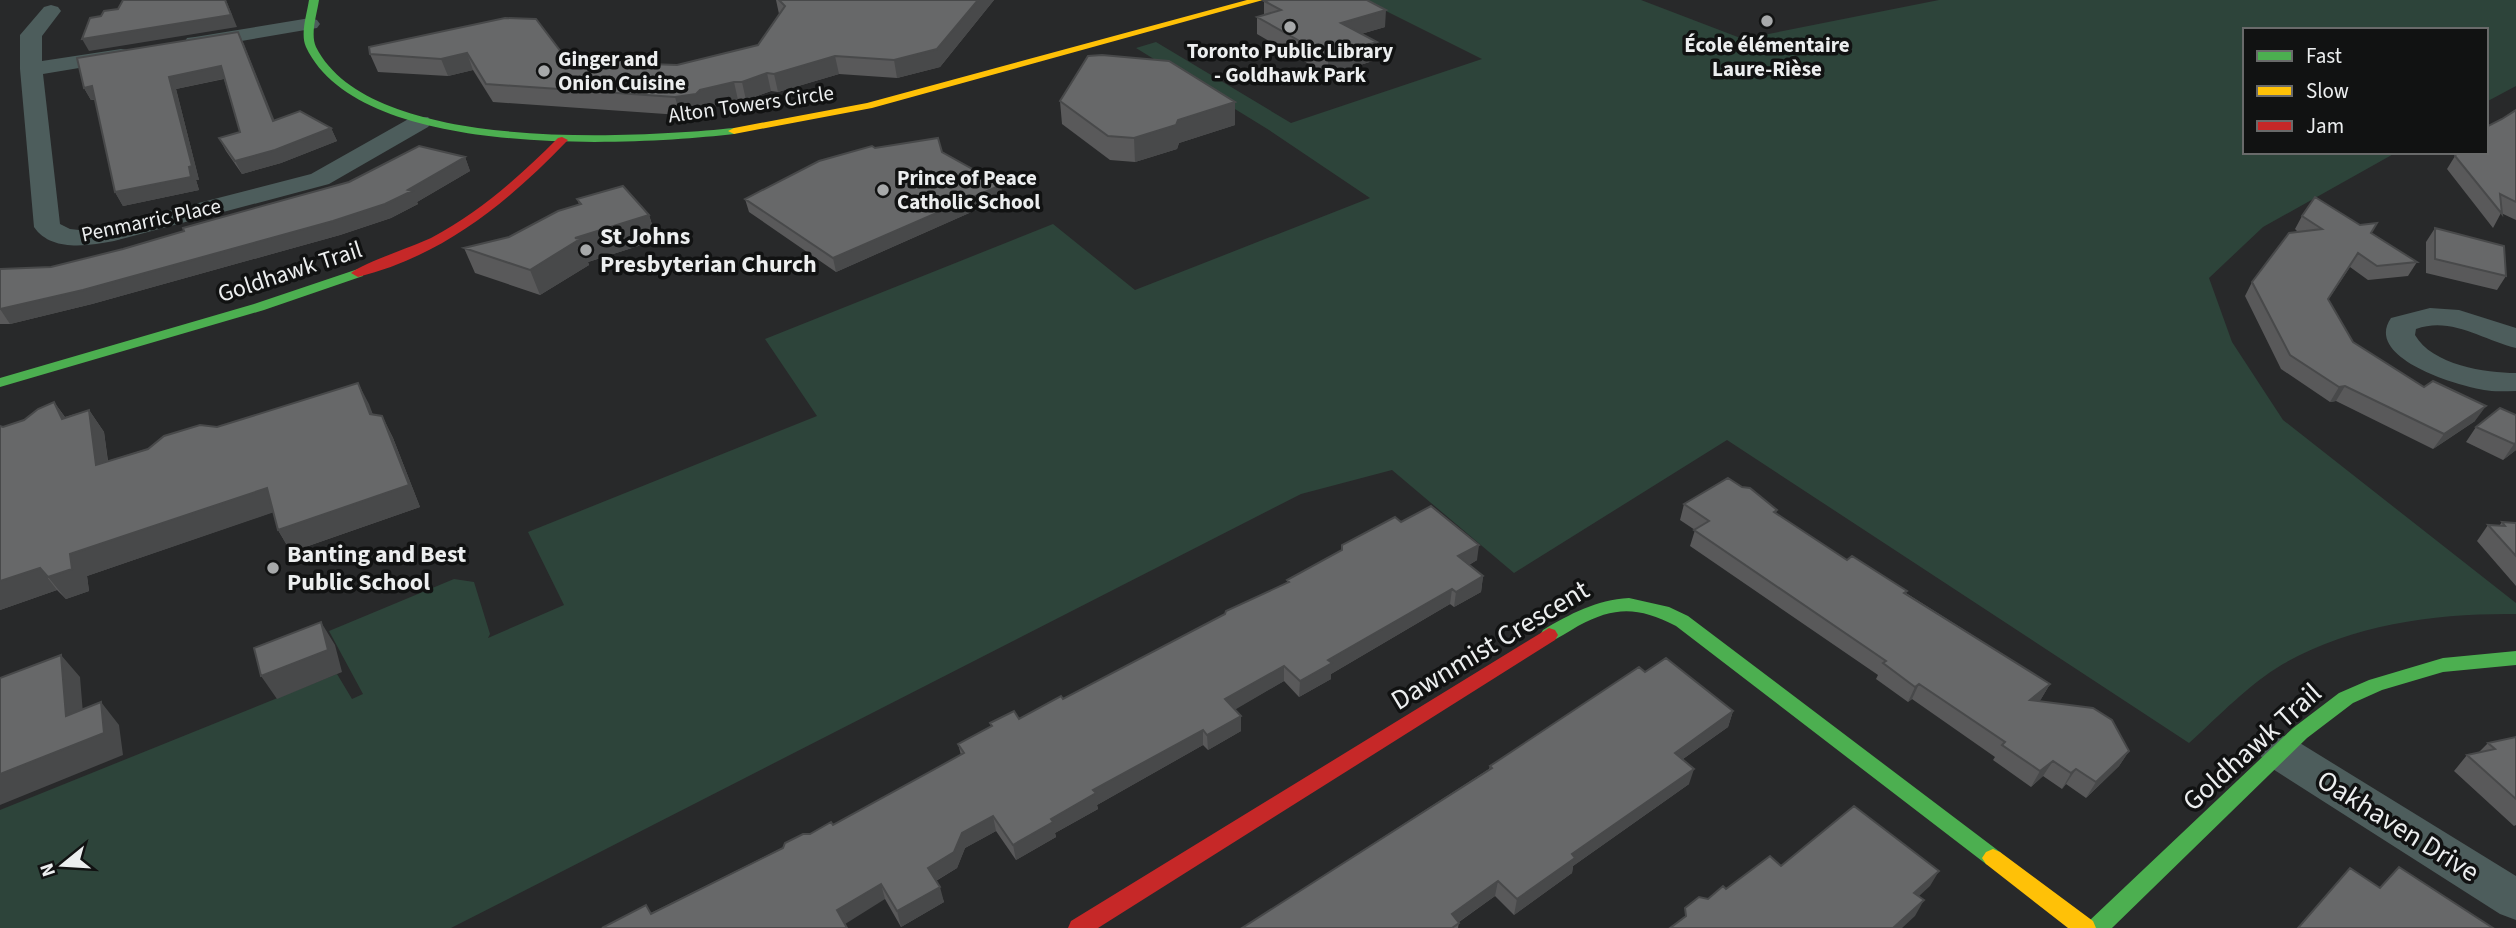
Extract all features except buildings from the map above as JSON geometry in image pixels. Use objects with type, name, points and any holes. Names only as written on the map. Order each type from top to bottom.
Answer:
[{"type":"street","name":"Alton Towers Circle","points":[[314,0],[310,24],[312,48],[326,71],[363,100],[420,122],[562,141],[674,138],[814,118],[893,100],[1258,0]]},
{"type":"street","name":"Penmarric Place","points":[[51,11],[31,35],[31,69],[47,227],[57,235],[68,238],[114,233],[297,186],[339,170],[420,122]]},
{"type":"street","points":[[178,46],[310,24]]},
{"type":"street","points":[[31,69],[138,52]]},
{"type":"street","name":"Goldhawk Trail","points":[[0,383],[259,307],[396,260],[440,239],[503,197],[562,141]]},
{"type":"street","points":[[2516,339],[2469,321],[2436,316],[2413,318],[2401,324],[2398,333],[2409,349],[2436,366],[2485,381],[2516,382]]},
{"type":"street","name":"Dawnmist Crescent","points":[[1079,928],[1582,615],[1603,605],[1621,601],[1662,609],[1682,621],[2085,928]]},
{"type":"street","name":"Goldhawk Trail","points":[[2097,928],[2280,752],[2317,719],[2346,698],[2376,685],[2443,665],[2516,658]]},
{"type":"street","name":"Oakhaven Drive","points":[[2280,752],[2516,901]]},
{"type":"green space","points":[[1364,0],[1641,0],[1743,39],[1939,0],[2516,0],[2516,86],[2488,101],[2488,28],[2243,28],[2243,154],[2393,154],[2263,227],[2209,278],[2232,342],[2283,420],[2516,603],[2516,614],[2456,616],[2396,624],[2366,630],[2310,650],[2258,681],[2189,743],[1727,440],[1514,573],[1392,470],[1301,494],[451,928],[0,928],[0,810],[337,674],[352,699],[363,694],[329,631],[454,579],[474,582],[490,634],[488,638],[564,605],[528,532],[817,416],[765,339],[1053,224],[1135,290],[1370,198],[1269,130],[1136,48],[1156,42],[1291,123],[1482,59]]},
{"type":"traffic: fast","points":[[314,0],[309,30],[311,47],[336,82],[380,107],[437,124],[503,134],[635,138],[734,131]]},
{"type":"traffic: fast","points":[[0,383],[259,307],[358,273]]},
{"type":"traffic: fast","points":[[1549,635],[1583,616],[1614,605],[1645,606],[1682,621],[1993,858]]},
{"type":"traffic: fast","points":[[2097,928],[2300,733],[2346,698],[2376,685],[2443,665],[2516,658]]},
{"type":"traffic: slow","points":[[734,131],[868,106],[1258,0]]},
{"type":"traffic: slow","points":[[1993,858],[2085,928]]},
{"type":"traffic: jam","points":[[358,273],[452,232],[487,210],[526,177],[562,140]]},
{"type":"traffic: jam","points":[[1079,928],[1549,635]]},
{"type":"place","name":"École élémentaire Laure-Rièse","points":[[1767,21]]},
{"type":"place","name":"Toronto Public Library - Goldhawk Park","points":[[1290,27]]},
{"type":"place","name":"Ginger and Onion Cuisine","points":[[544,71]]},
{"type":"place","name":"Prince of Peace Catholic School","points":[[883,190]]},
{"type":"place","name":"St Johns Presbyterian Church","points":[[586,250]]},
{"type":"place","name":"Banting and Best Public School","points":[[273,568]]}]
